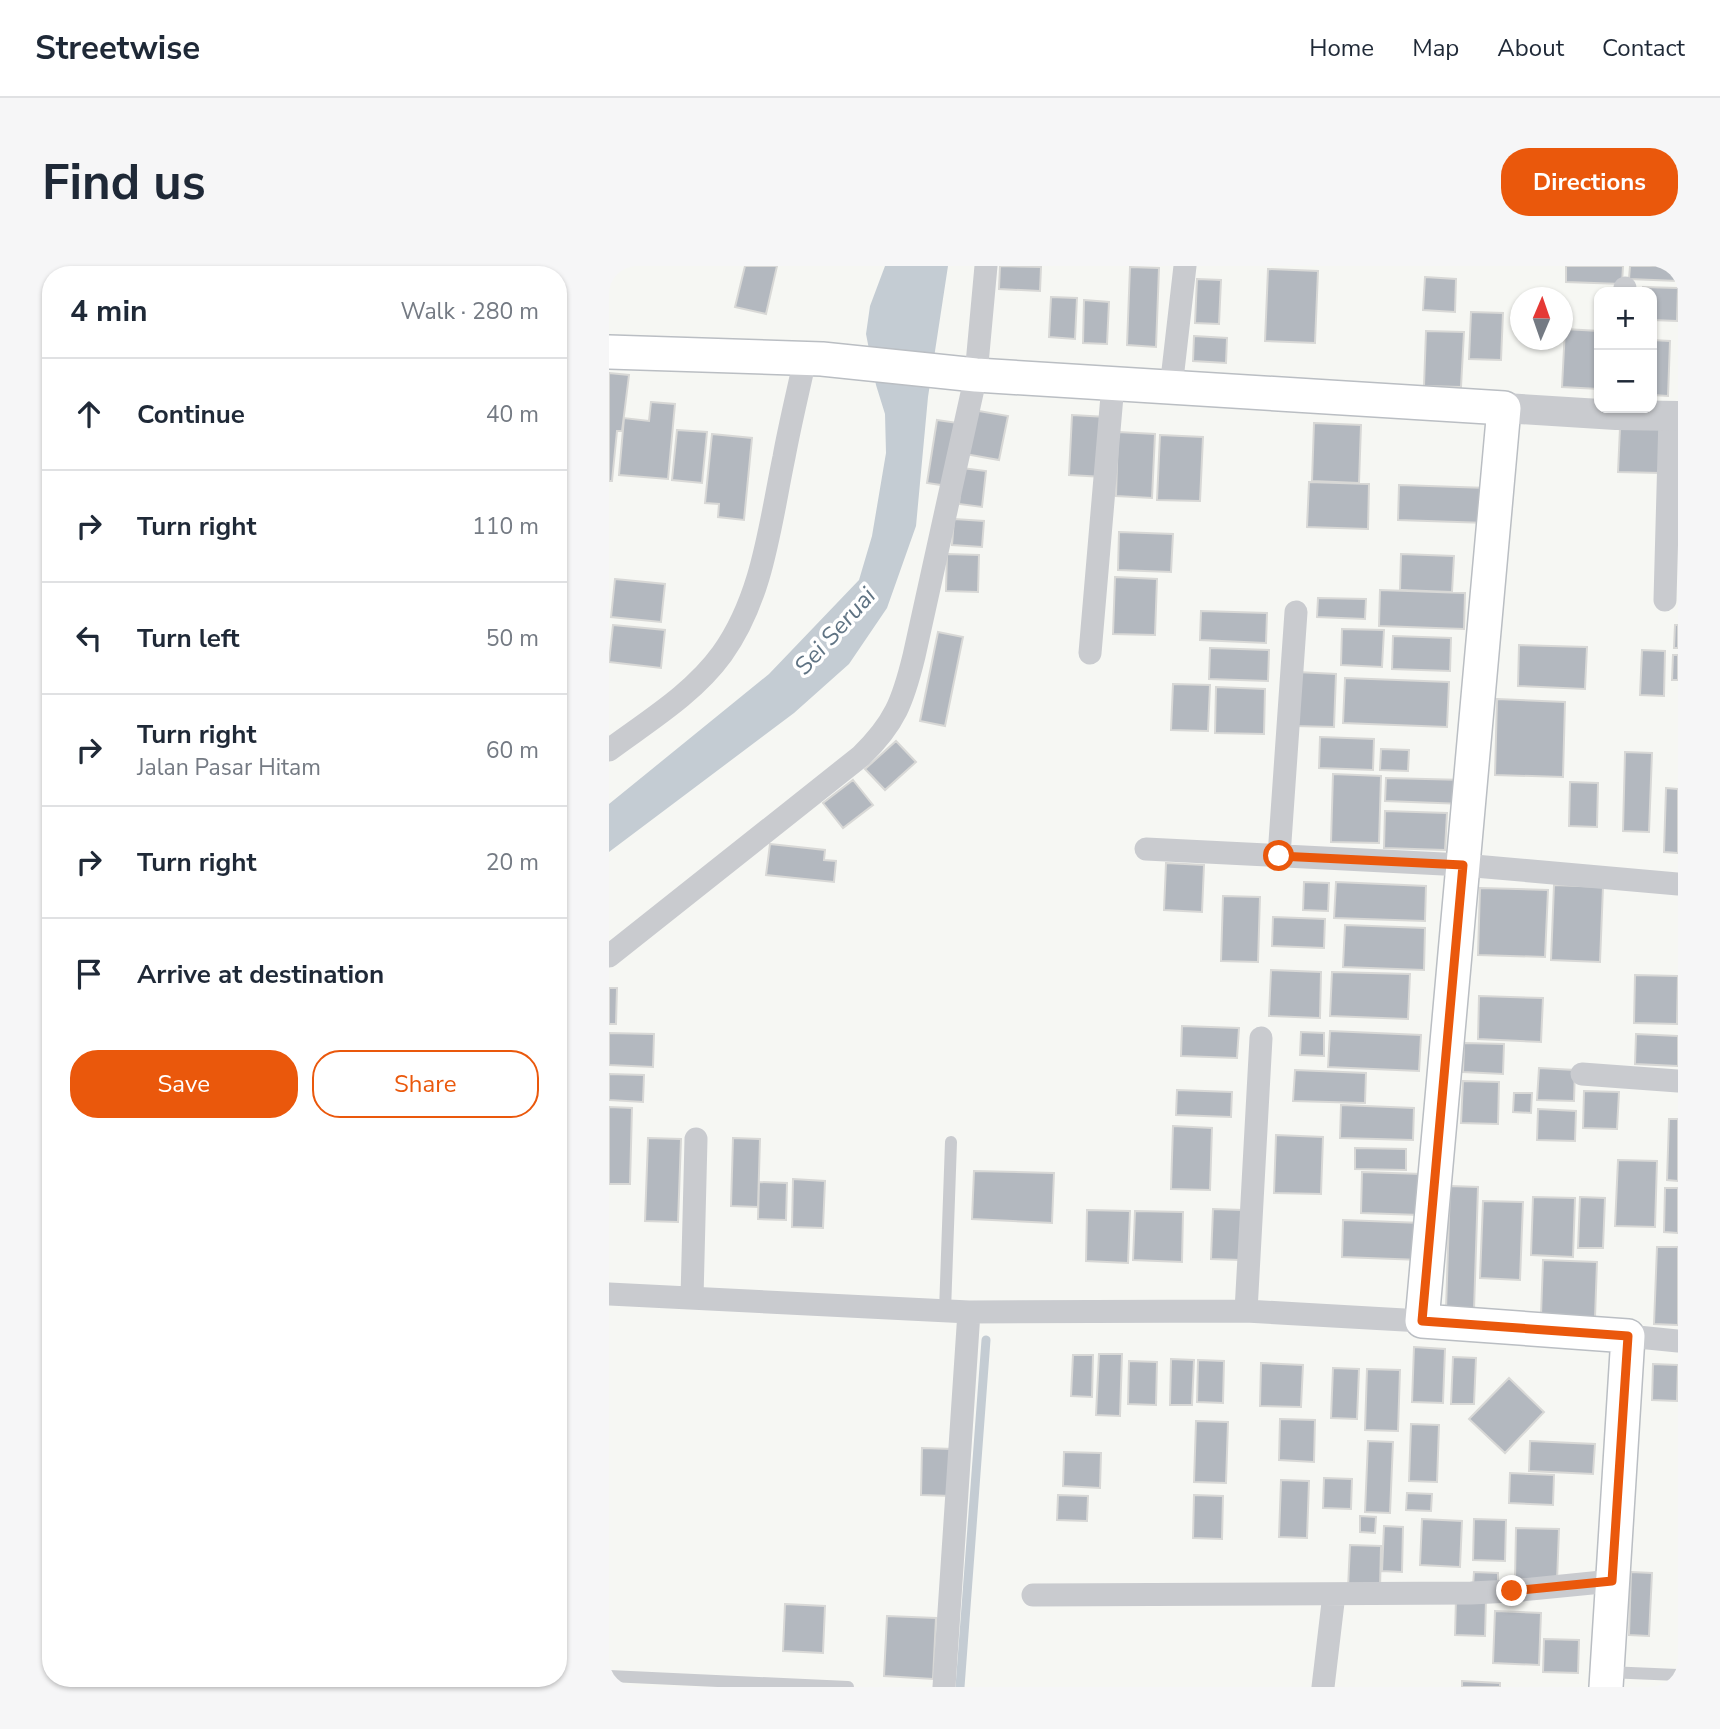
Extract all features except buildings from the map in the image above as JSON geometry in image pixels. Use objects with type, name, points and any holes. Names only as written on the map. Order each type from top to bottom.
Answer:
[{"type":"main road","points":[[609,352],[814,359],[965,374],[1504,408],[1422,1321],[1628,1336],[1606,1679]]},
{"type":"street","points":[[609,956],[861,756],[891,722],[906,688],[914,656],[986,266]]},
{"type":"street","points":[[1171,388],[1185,266]]},
{"type":"street","points":[[609,750],[695,683],[723,653],[739,624],[753,594],[765,551],[784,457],[814,359]]},
{"type":"street","points":[[1090,653],[1113,384]]},
{"type":"street","points":[[1504,408],[1594,411]]},
{"type":"street","points":[[1631,413],[1674,416],[1665,600]]},
{"type":"street","points":[[1279,856],[1296,612]]},
{"type":"street","points":[[1146,849],[1463,865],[1678,884]]},
{"type":"street","points":[[1246,1311],[1261,1038]]},
{"type":"street","points":[[1582,1074],[1678,1081]]},
{"type":"street","points":[[692,1298],[696,1139]]},
{"type":"street","points":[[609,1294],[969,1312],[1246,1311],[1422,1321]]},
{"type":"street","points":[[944,1687],[969,1312]]},
{"type":"street","points":[[1628,1336],[1678,1341]]},
{"type":"street","points":[[1033,1595],[1498,1592],[1612,1581]]},
{"type":"street","points":[[1323,1687],[1334,1594]]},
{"type":"lane","points":[[946,1311],[951,1142]]},
{"type":"lane","points":[[1606,1679],[1678,1675]]},
{"type":"lane","points":[[609,1676],[848,1687]]},
{"type":"water","name":"Sei Seruai","points":[[885,266],[948,266],[928,397],[916,526],[887,608],[849,664],[794,713],[609,852],[609,804],[769,674],[859,580],[872,536],[886,453],[885,414],[866,334],[870,306]]},
{"type":"waterway","points":[[960,1687],[986,1340]]},
{"type":"route","points":[[1279,856],[1463,865],[1422,1321],[1628,1336],[1612,1581],[1512,1591]]}]
